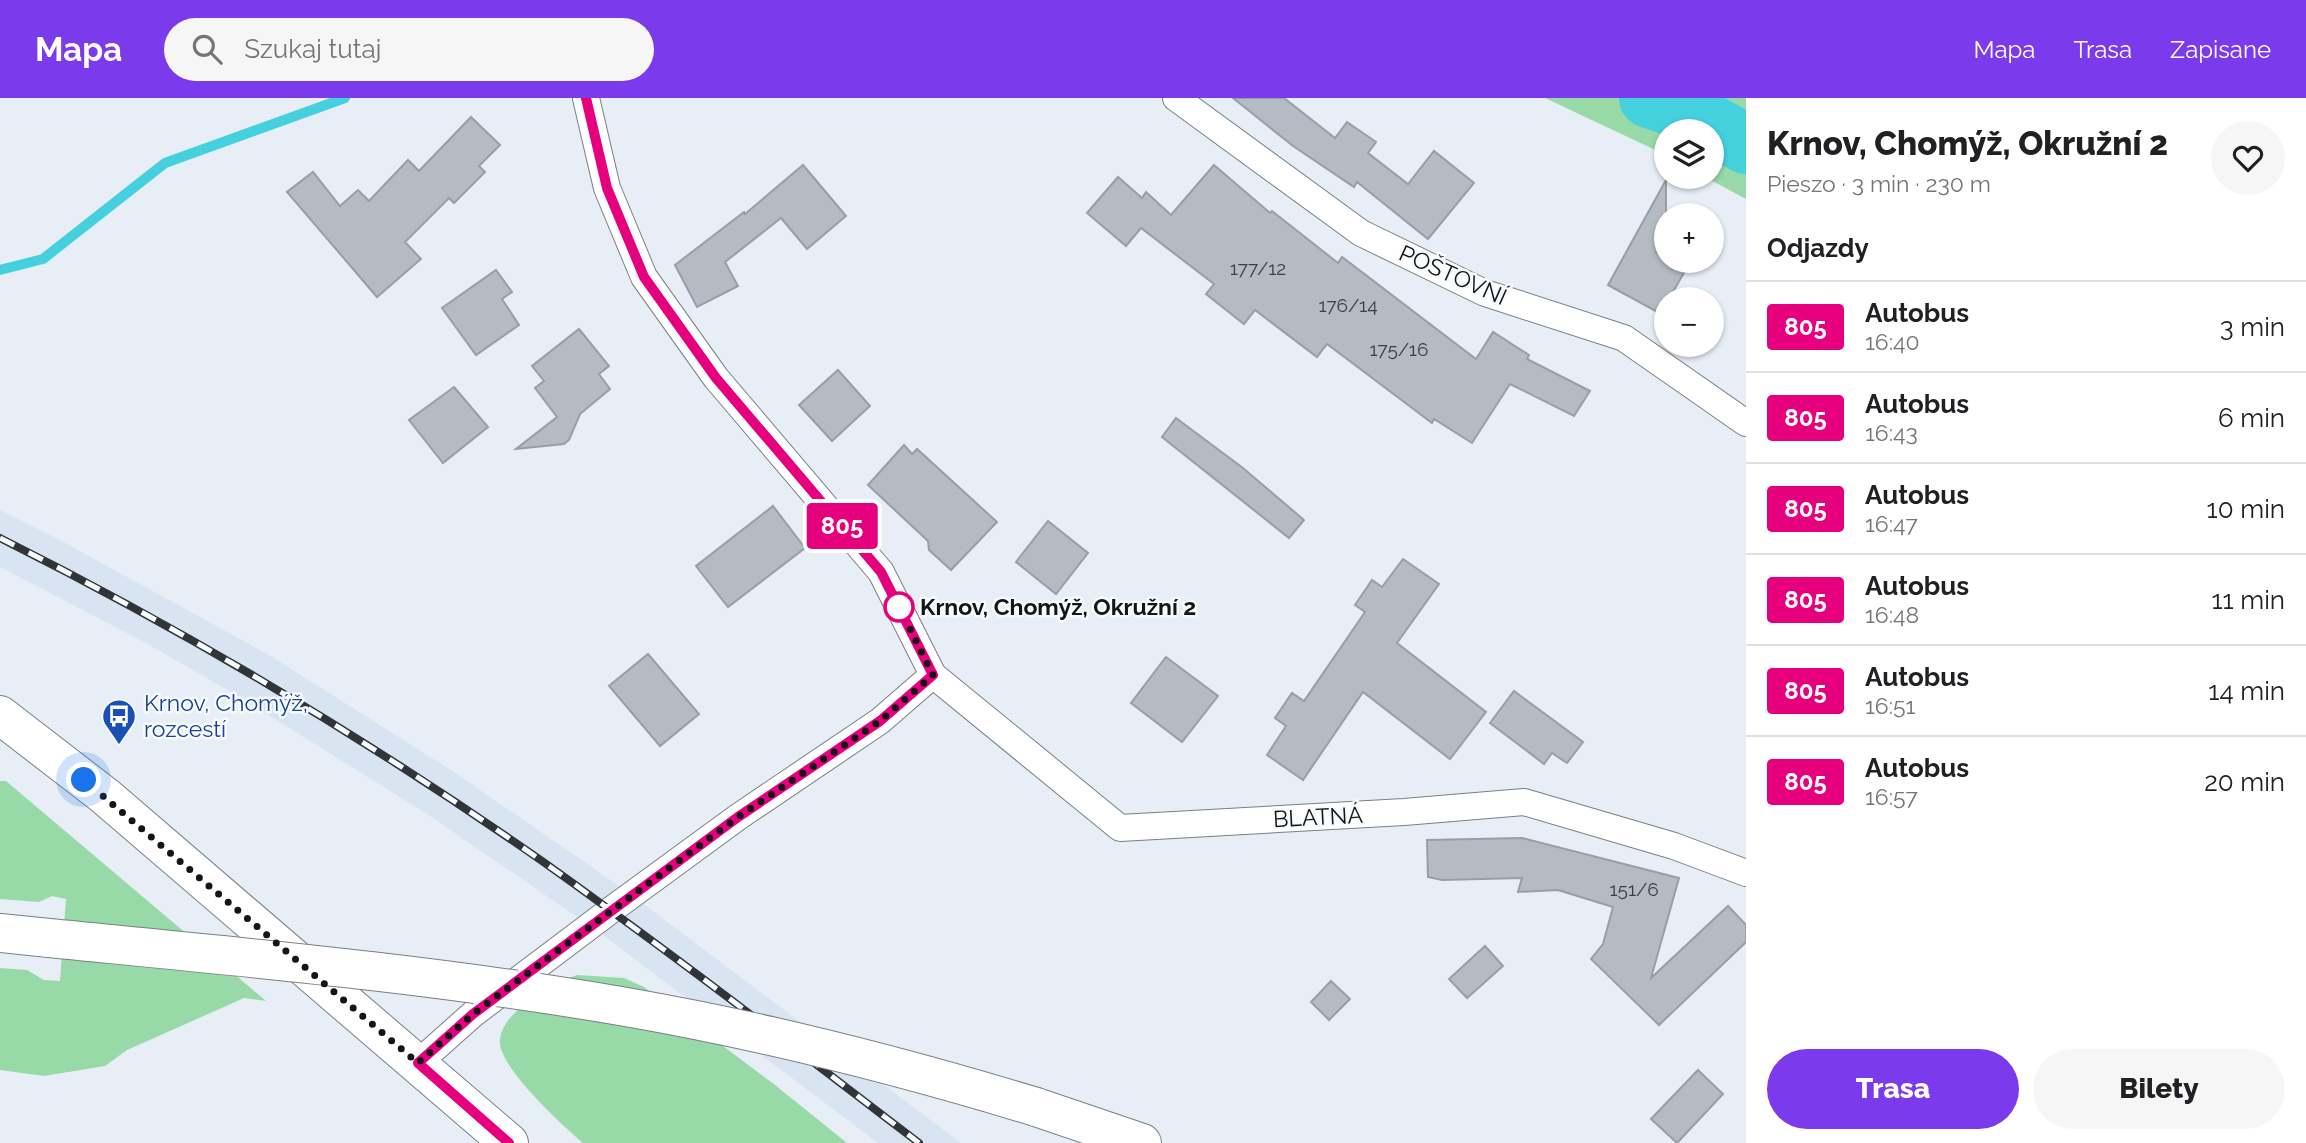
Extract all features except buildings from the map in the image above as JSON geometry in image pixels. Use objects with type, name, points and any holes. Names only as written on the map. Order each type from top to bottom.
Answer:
[{"type":"main road","points":[[0,715],[105,796],[509,1143]]},
{"type":"main road","points":[[0,933],[459,982],[627,1007],[838,1051],[1037,1107],[1142,1143]]},
{"type":"street","points":[[418,1063],[473,1014],[526,974],[738,817],[880,721],[933,675],[881,572],[716,378],[644,277],[607,188],[586,98]]},
{"type":"street","name":"POŠTOVNÍ","points":[[1176,98],[1361,233],[1485,293],[1624,338],[1746,423]]},
{"type":"street","name":"BLATNÁ","points":[[933,675],[1120,828],[1391,813],[1524,802],[1674,846],[1746,873]]},
{"type":"shaded area","points":[[0,510],[269,655],[454,772],[625,890],[961,1143],[878,1143],[596,930],[427,814],[243,699],[144,642],[0,567]]},
{"type":"green space","points":[[1545,98],[1746,98],[1746,199],[1724,187],[1724,119],[1654,119],[1654,149]]},
{"type":"green space","points":[[0,781],[6,781],[266,1001],[244,998],[127,1050],[105,1066],[44,1076],[0,1070],[0,968],[27,970],[44,980],[60,981],[66,899],[52,896],[39,902],[0,899]]},
{"type":"green space","points":[[577,975],[624,978],[644,987],[775,1085],[847,1143],[583,1143],[537,1099],[515,1073],[501,1049],[500,1037],[514,1013],[526,1003],[554,985]]},
{"type":"waterway","points":[[0,270],[43,259],[165,163],[345,98]]},
{"type":"waterway","points":[[1649,98],[1686,111],[1746,144]]},
{"type":"railway","points":[[0,538],[209,650],[411,773],[590,895],[919,1143]]},
{"type":"bus line","name":"805","points":[[509,1143],[418,1063],[473,1014],[611,910],[738,817],[880,721],[933,675],[881,572],[716,378],[644,277],[607,188],[586,98]]},
{"type":"place","name":"Krnov, Chomýž, Okružní 2","points":[[899,607]]},
{"type":"place","name":"Krnov, Chomýž, rozcestí","points":[[119,746]]},
{"type":"route","points":[[84,780],[418,1063],[473,1014],[611,910],[738,817],[880,721],[933,675],[899,607]]}]
